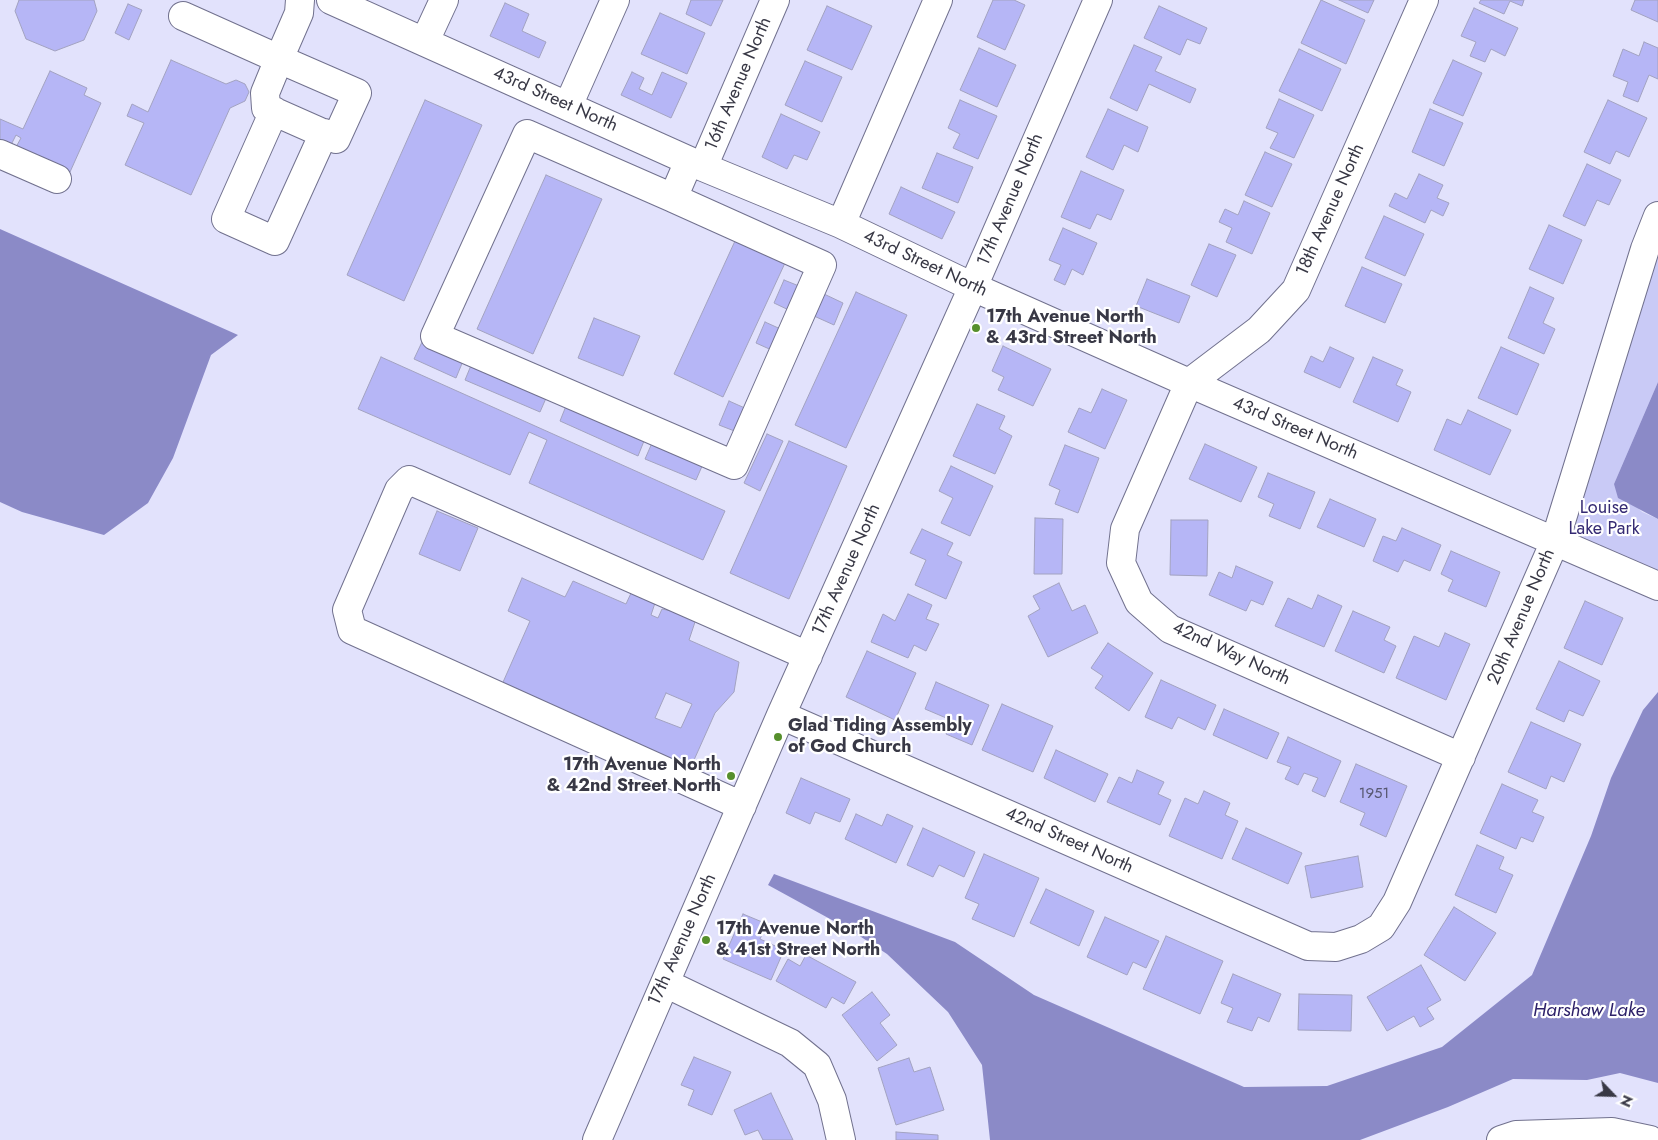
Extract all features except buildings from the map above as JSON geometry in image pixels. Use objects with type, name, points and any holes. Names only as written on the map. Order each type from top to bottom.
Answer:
[{"type":"street","points":[[183,16],[279,59],[357,93],[336,139],[266,108],[265,93],[279,59],[299,13],[300,0]]},
{"type":"street","name":"43rd Street North","points":[[331,0],[696,164],[841,224],[973,287],[1190,383],[1658,586]]},
{"type":"street","points":[[425,41],[444,0]]},
{"type":"street","points":[[568,106],[616,0]]},
{"type":"street","name":"16th Avenue North","points":[[672,198],[696,164],[775,0]]},
{"type":"street","points":[[841,224],[938,0]]},
{"type":"street","name":"17th Avenue North","points":[[597,1140],[781,715],[973,287],[1098,0]]},
{"type":"street","name":"18th Avenue North","points":[[1190,383],[1259,330],[1296,290],[1424,0]]},
{"type":"street","points":[[274,111],[226,220],[275,241],[324,133]]},
{"type":"street","points":[[527,134],[672,198],[822,265],[734,465],[435,336],[527,134]]},
{"type":"street","points":[[0,154],[58,180]]},
{"type":"street","name":"20th Avenue North","points":[[1361,939],[1381,927],[1397,902],[1555,541],[1644,249],[1658,216]]},
{"type":"street","name":"42nd Way North","points":[[1190,383],[1125,529],[1121,563],[1139,602],[1170,629],[1462,757]]},
{"type":"street","points":[[742,806],[352,630],[347,610],[400,490],[409,480],[808,656]]},
{"type":"street","name":"42nd Street North","points":[[781,715],[1308,946],[1336,947],[1361,939]]},
{"type":"street","points":[[665,982],[790,1043],[817,1066],[832,1100],[841,1140]]},
{"type":"street","points":[[1501,1140],[1516,1135],[1612,1132],[1650,1140]]},
{"type":"green space","name":"Louise Lake Park","points":[[1658,251],[1658,382],[1614,484],[1642,512],[1658,519],[1658,572],[1585,540],[1574,529],[1581,499]]},
{"type":"water","points":[[0,229],[238,335],[211,355],[173,458],[148,503],[104,535],[22,512],[0,502]]},
{"type":"water","points":[[1658,382],[1658,519],[1618,498],[1614,484]]},
{"type":"water","name":"Harshaw Lake","points":[[1658,692],[1658,1083],[1620,1073],[1587,1080],[1513,1079],[1448,1107],[1360,1140],[990,1140],[982,1065],[948,1012],[887,954],[852,931],[768,885],[774,874],[955,942],[1034,995],[1244,1087],[1327,1086],[1442,1047],[1532,975],[1591,836],[1611,778],[1643,710]]},
{"type":"place","name":"17th Avenue North & 43rd Street North","points":[[976,328]]},
{"type":"place","name":"Glad Tiding Assembly of God Church","points":[[778,737]]},
{"type":"place","name":"17th Avenue North & 42nd Street North","points":[[731,776]]},
{"type":"place","name":"17th Avenue North & 41st Street North","points":[[706,940]]}]
